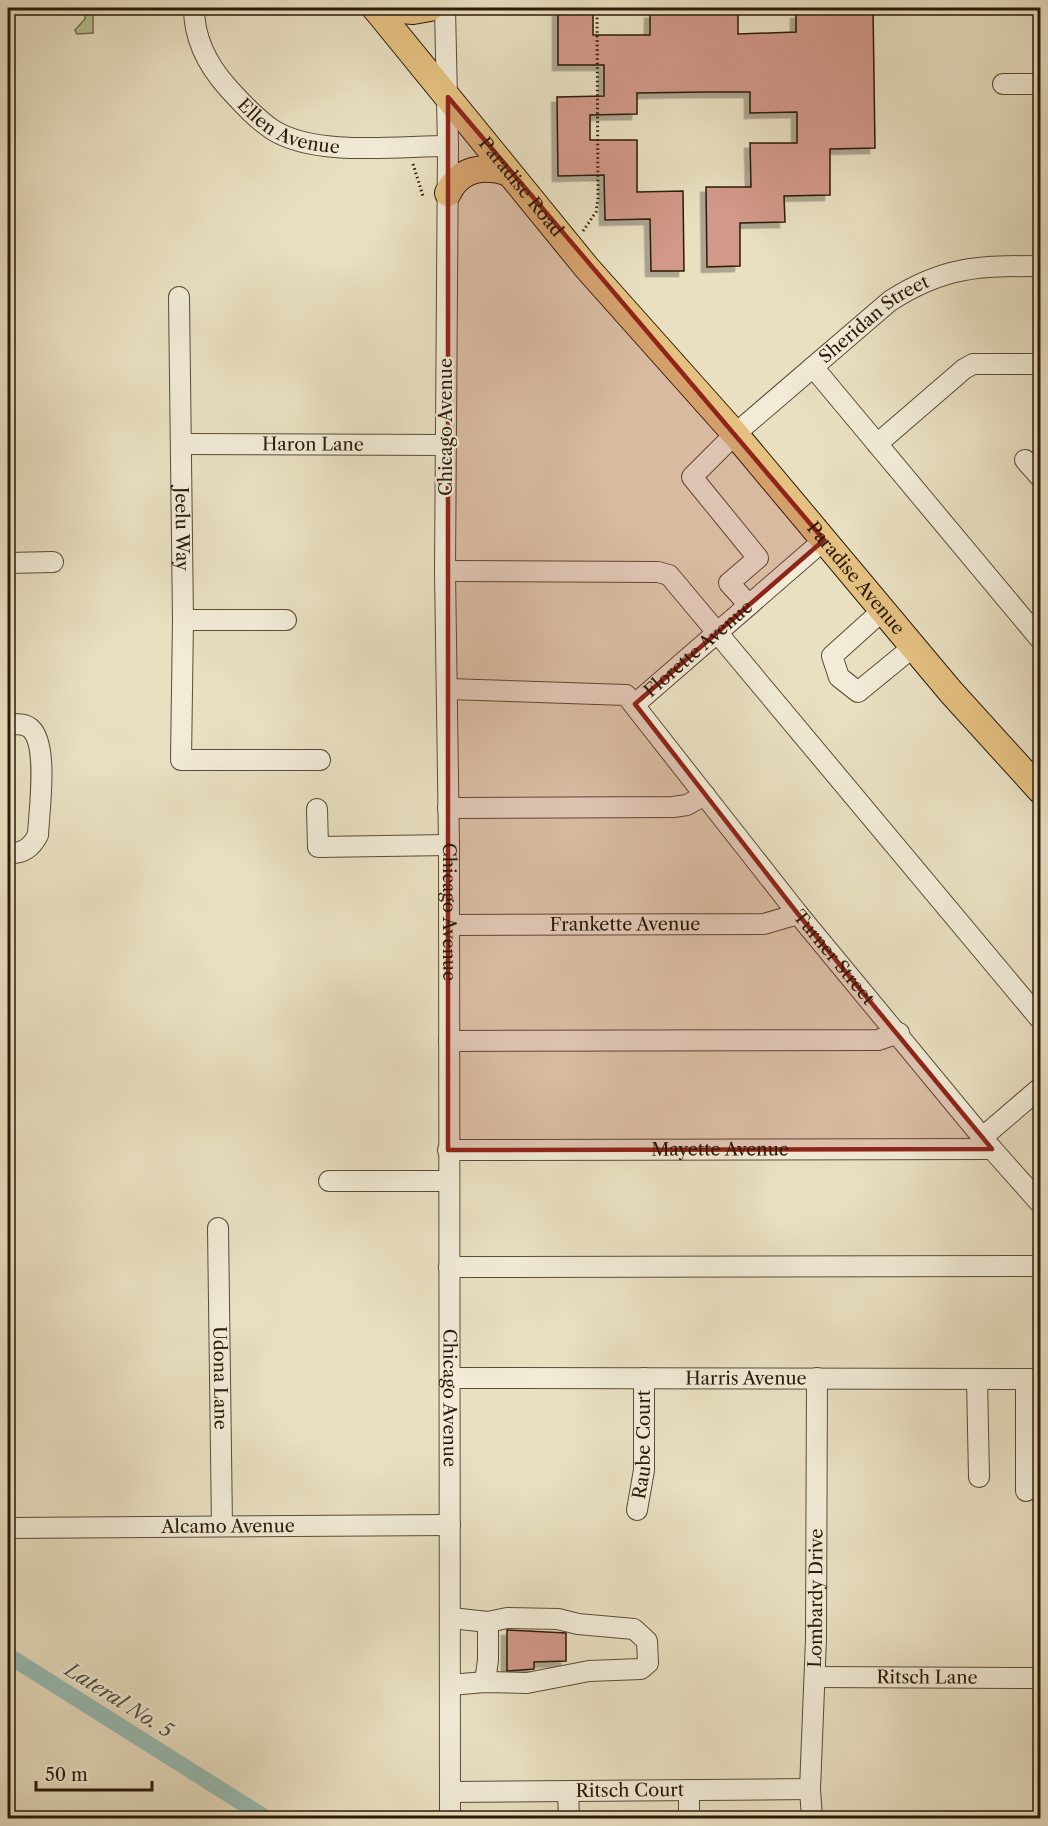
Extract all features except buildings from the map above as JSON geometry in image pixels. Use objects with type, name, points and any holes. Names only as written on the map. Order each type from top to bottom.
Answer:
[{"type":"main road","points":[[375,8],[413,11],[430,8]]},
{"type":"main road","name":"Paradise Road","points":[[375,8],[571,248],[672,364]]},
{"type":"main road","points":[[448,193],[453,182],[467,172],[493,168],[509,173]]},
{"type":"main road","name":"Paradise Avenue","points":[[672,364],[735,434],[913,646],[1041,790]]},
{"type":"street","name":"Ellen Avenue","points":[[194,8],[196,32],[216,74],[244,105],[273,130],[294,139],[335,146],[448,146]]},
{"type":"street","name":"Chicago Avenue","points":[[445,8],[448,97],[445,571],[449,925],[450,1818]]},
{"type":"street","points":[[1003,84],[1041,84]]},
{"type":"street","name":"Sheridan Street","points":[[749,605],[729,583],[758,558],[692,477],[735,434],[890,301],[913,286],[940,274],[963,268],[1041,266]]},
{"type":"street","name":"Jeelu Way","points":[[179,297],[183,620],[181,760],[320,760]]},
{"type":"street","points":[[877,444],[964,369],[973,364],[1041,364]]},
{"type":"street","points":[[813,367],[1041,639]]},
{"type":"street","name":"Haron Lane","points":[[181,444],[446,445]]},
{"type":"street","points":[[1025,459],[1041,477]]},
{"type":"street","name":"Florette Avenue","points":[[448,689],[607,693],[626,695],[635,704],[824,540]]},
{"type":"street","points":[[8,563],[53,562]]},
{"type":"street","points":[[445,571],[658,572],[669,575],[1041,1019]]},
{"type":"street","points":[[882,610],[832,656],[838,677],[858,692],[913,646]]},
{"type":"street","points":[[183,620],[286,620]]},
{"type":"street","name":"Turner Street","points":[[635,704],[798,914],[988,1143],[1041,1203]]},
{"type":"street","points":[[8,724],[24,724],[32,729],[41,749],[38,835],[23,852],[8,853]]},
{"type":"street","points":[[448,808],[673,807],[687,806],[705,795]]},
{"type":"street","points":[[317,808],[318,847],[448,845]]},
{"type":"street","name":"Frankette Avenue","points":[[449,925],[764,924],[798,914]]},
{"type":"street","points":[[448,1041],[878,1040],[899,1033]]},
{"type":"street","points":[[988,1143],[1041,1088]]},
{"type":"street","name":"Mayette Avenue","points":[[448,1150],[988,1143]]},
{"type":"street","points":[[329,1181],[448,1181]]},
{"type":"street","name":"Udona Lane","points":[[218,1228],[222,1526]]},
{"type":"street","points":[[449,1267],[1041,1266]]},
{"type":"street","name":"Harris Avenue","points":[[450,1378],[1033,1379]]},
{"type":"street","name":"Raube Court","points":[[637,1510],[644,1470],[644,1378]]},
{"type":"street","name":"Lombardy Drive","points":[[812,1818],[810,1789],[815,1677],[818,1378]]},
{"type":"street","points":[[977,1379],[980,1477]]},
{"type":"street","points":[[1026,1491],[1033,1379]]},
{"type":"street","name":"Alcamo Avenue","points":[[8,1528],[450,1525]]},
{"type":"street","points":[[450,1685],[485,1682],[527,1683],[588,1671],[641,1669],[648,1662],[647,1641],[634,1629],[578,1624],[558,1619],[507,1617],[488,1622],[451,1618]]},
{"type":"street","points":[[485,1682],[488,1660],[488,1622]]},
{"type":"street","name":"Ritsch Lane","points":[[815,1677],[1041,1678]]},
{"type":"street","name":"Ritsch Court","points":[[450,1792],[810,1789]]},
{"type":"street","points":[[689,1790],[689,1818]]},
{"type":"street","points":[[568,1791],[568,1818]]},
{"type":"path","points":[[571,248],[596,212],[598,198],[597,8]]},
{"type":"highlighted area","points":[[448,97],[824,540],[635,704],[798,914],[992,1149],[448,1150]]},
{"type":"green space","points":[[85,8],[177,8],[176,10],[93,10],[93,33],[77,34],[75,30],[85,19]]},
{"type":"waterway","name":"Lateral No. 5","points":[[9,1656],[266,1818]]}]
